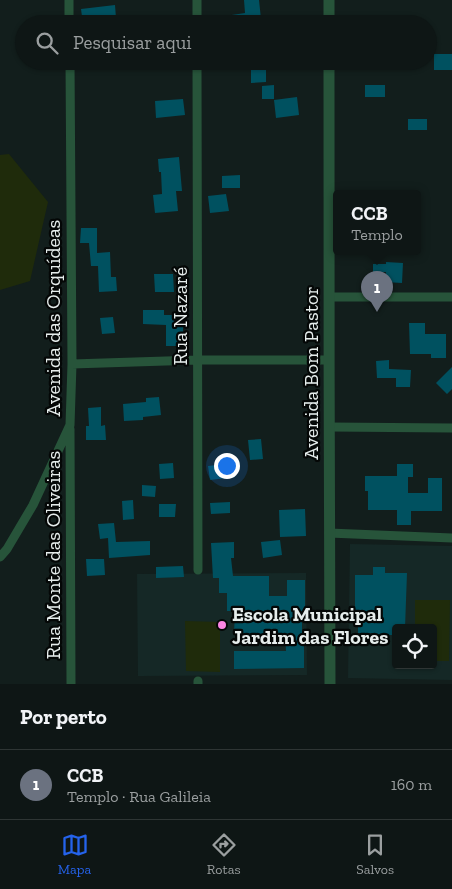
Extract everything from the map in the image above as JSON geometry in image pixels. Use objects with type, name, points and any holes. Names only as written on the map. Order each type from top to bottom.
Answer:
[{"type":"street","points":[[69,0],[69,15]]},
{"type":"street","points":[[197,0],[197,15]]},
{"type":"street","points":[[329,0],[329,15]]},
{"type":"street","name":"Avenida das Orquídeas","points":[[0,557],[7,549],[33,505],[70,425],[72,364],[70,70]]},
{"type":"street","name":"Rua Nazaré","points":[[197,70],[198,570]]},
{"type":"street","name":"Avenida Bom Pastor","points":[[329,70],[330,684]]},
{"type":"street","points":[[330,297],[452,297]]},
{"type":"street","points":[[72,364],[197,360],[328,360]]},
{"type":"street","name":"Rua Monte das Oliveiras","points":[[70,425],[71,684]]},
{"type":"street","points":[[330,427],[452,428]]},
{"type":"street","points":[[329,533],[452,538]]},
{"type":"shaded area","points":[[350,544],[452,546],[452,680],[348,678]]},
{"type":"shaded area","name":"Escola Municipal Jardim das Flores","points":[[306,573],[307,675],[138,676],[137,574]]},
{"type":"green space","points":[[9,154],[48,202],[30,281],[0,290],[0,155]]},
{"type":"green space","points":[[415,600],[450,600],[449,661],[437,661],[437,624],[415,624]]},
{"type":"green space","points":[[185,621],[220,622],[220,672],[186,671]]},
{"type":"building","points":[[244,0],[259,0],[261,15],[232,15],[245,13]]},
{"type":"building","points":[[115,5],[116,15],[82,15],[81,9]]},
{"type":"building","points":[[437,54],[452,54],[452,70],[437,70]]},
{"type":"building","points":[[251,70],[266,70],[266,82],[251,83]]},
{"type":"building","points":[[274,85],[274,99],[262,99],[262,86]]},
{"type":"building","points":[[365,85],[385,85],[385,97],[365,97]]},
{"type":"building","points":[[297,97],[299,115],[276,118],[274,100]]},
{"type":"building","points":[[183,99],[185,115],[156,118],[155,101]]},
{"type":"building","points":[[408,119],[427,119],[427,130],[408,130]]},
{"type":"building","points":[[179,157],[182,191],[176,191],[178,211],[155,213],[153,195],[162,194],[161,172],[159,172],[158,159]]},
{"type":"building","points":[[240,175],[240,188],[222,188],[222,176]]},
{"type":"building","points":[[226,194],[229,211],[210,213],[208,196]]},
{"type":"building","points":[[81,228],[97,228],[97,253],[110,252],[111,277],[116,277],[117,291],[99,292],[98,266],[91,266],[89,243],[80,243]]},
{"type":"building","points":[[386,262],[403,263],[402,283],[385,282],[386,272],[373,272],[373,264],[386,264]]},
{"type":"building","points":[[154,274],[173,274],[174,292],[155,292]]},
{"type":"building","points":[[143,310],[164,310],[164,315],[183,315],[183,346],[166,346],[166,325],[143,324]]},
{"type":"building","points":[[113,317],[115,333],[102,334],[100,318]]},
{"type":"building","points":[[409,323],[425,323],[425,334],[446,334],[446,358],[431,358],[431,354],[410,354]]},
{"type":"building","points":[[389,360],[389,369],[411,370],[410,387],[396,387],[396,378],[377,378],[376,361]]},
{"type":"building","points":[[452,367],[452,389],[447,394],[436,383]]},
{"type":"building","points":[[159,397],[161,415],[143,417],[143,420],[124,421],[123,404],[146,402],[146,398]]},
{"type":"building","points":[[101,407],[101,426],[105,425],[106,440],[86,440],[86,426],[89,426],[88,408]]},
{"type":"building","points":[[261,439],[263,459],[250,460],[248,440]]},
{"type":"building","points":[[173,463],[174,478],[160,479],[159,464]]},
{"type":"building","points":[[234,463],[235,477],[210,480],[208,466]]},
{"type":"building","points":[[397,464],[413,464],[413,477],[408,477],[408,493],[428,493],[428,478],[442,478],[442,511],[411,511],[411,525],[397,525],[397,510],[368,510],[368,491],[365,491],[365,476],[397,476]]},
{"type":"building","points":[[142,485],[156,486],[155,497],[142,496]]},
{"type":"building","points":[[133,500],[134,519],[123,520],[122,501]]},
{"type":"building","points":[[230,502],[230,513],[211,514],[210,503]]},
{"type":"building","points":[[159,504],[176,504],[175,517],[159,517]]},
{"type":"building","points":[[305,509],[306,536],[280,537],[279,510]]},
{"type":"building","points":[[114,523],[116,542],[150,541],[150,555],[109,558],[108,538],[100,539],[98,524]]},
{"type":"building","points":[[280,540],[282,555],[263,558],[261,542]]},
{"type":"building","points":[[234,542],[234,558],[231,558],[233,576],[269,576],[269,596],[287,596],[287,580],[305,580],[305,611],[302,611],[304,668],[234,669],[234,651],[286,651],[285,634],[234,634],[235,611],[227,611],[227,593],[219,593],[219,578],[213,578],[211,543]]},
{"type":"building","points":[[86,559],[104,559],[105,575],[87,576]]},
{"type":"building","points":[[183,566],[184,577],[156,578],[156,567]]},
{"type":"building","points":[[373,567],[385,567],[385,573],[407,573],[405,624],[392,624],[392,635],[384,635],[384,644],[374,643],[374,633],[358,633],[358,611],[355,611],[355,575],[373,575]]},
{"type":"place","name":"CCB","points":[[377,312]]},
{"type":"place","name":"Escola Municipal Jardim das Flores","points":[[222,625]]}]
